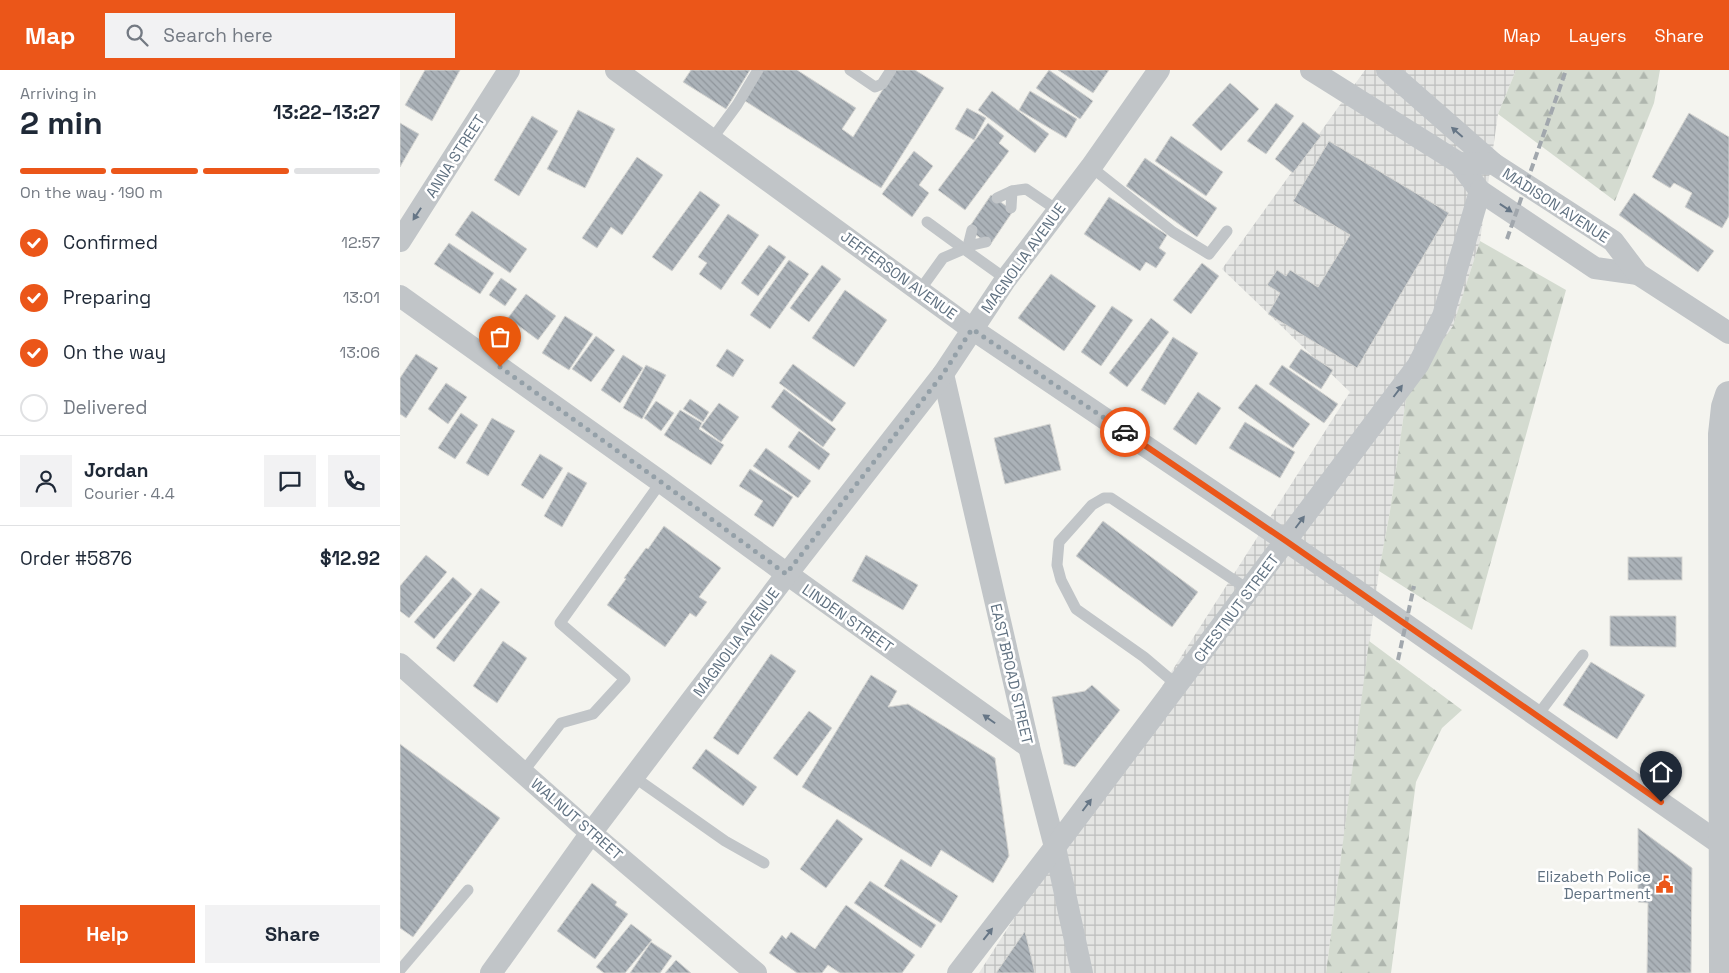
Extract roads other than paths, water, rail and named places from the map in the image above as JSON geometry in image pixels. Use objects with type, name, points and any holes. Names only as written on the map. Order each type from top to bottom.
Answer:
[{"type":"street","name":"ANNA STREET","points":[[400,241],[509,70]]},
{"type":"street","name":"JEFFERSON AVENUE","points":[[616,70],[972,329],[1286,541],[1726,848]]},
{"type":"street","name":"MAGNOLIA AVENUE","points":[[491,973],[592,833],[786,574],[943,374],[1006,279],[1160,70]]},
{"type":"street","name":"MADISON AVENUE","points":[[1311,70],[1459,163],[1480,191],[1595,268],[1638,274]]},
{"type":"street","points":[[1387,70],[1494,164]]},
{"type":"street","name":"MADISON AVENUE","points":[[1459,163],[1494,164],[1613,241],[1638,274],[1729,332]]},
{"type":"street","name":"CHESTNUT STREET","points":[[958,973],[1055,848],[1418,365],[1443,316],[1480,191]]},
{"type":"street","name":"LINDEN STREET","points":[[400,296],[1029,747]]},
{"type":"street","name":"EAST BROAD STREET","points":[[943,374],[1029,747],[1055,848],[1082,973]]},
{"type":"street","points":[[1724,973],[1726,535],[1722,434],[1725,407],[1729,395]]},
{"type":"street","name":"WALNUT STREET","points":[[400,664],[592,833],[756,973]]},
{"type":"lane","points":[[712,139],[758,70]]},
{"type":"lane","points":[[850,70],[875,87],[882,84],[891,70]]},
{"type":"lane","points":[[1091,166],[1173,232],[1209,254],[1227,231]]},
{"type":"lane","points":[[997,198],[1012,190],[1026,189],[1057,210]]},
{"type":"lane","points":[[1011,208],[1012,190]]},
{"type":"lane","points":[[927,222],[966,247],[1006,279]]},
{"type":"lane","points":[[966,247],[972,230]]},
{"type":"lane","points":[[920,290],[943,258],[966,247],[986,242]]},
{"type":"lane","points":[[523,772],[561,723],[593,714],[625,679],[560,623],[661,482]]},
{"type":"lane","points":[[1177,686],[1144,657],[1076,609],[1061,580],[1057,565],[1059,542],[1092,505],[1104,498],[1111,498],[1249,590]]},
{"type":"lane","points":[[1537,716],[1583,655]]},
{"type":"lane","points":[[634,777],[725,841],[764,863]]},
{"type":"lane","points":[[400,970],[468,890]]},
{"type":"railway","points":[[1507,239],[1566,70]]},
{"type":"railway","points":[[1398,660],[1414,586]]},
{"type":"place","name":"Elizabeth Police Department","points":[[1665,885]]}]
